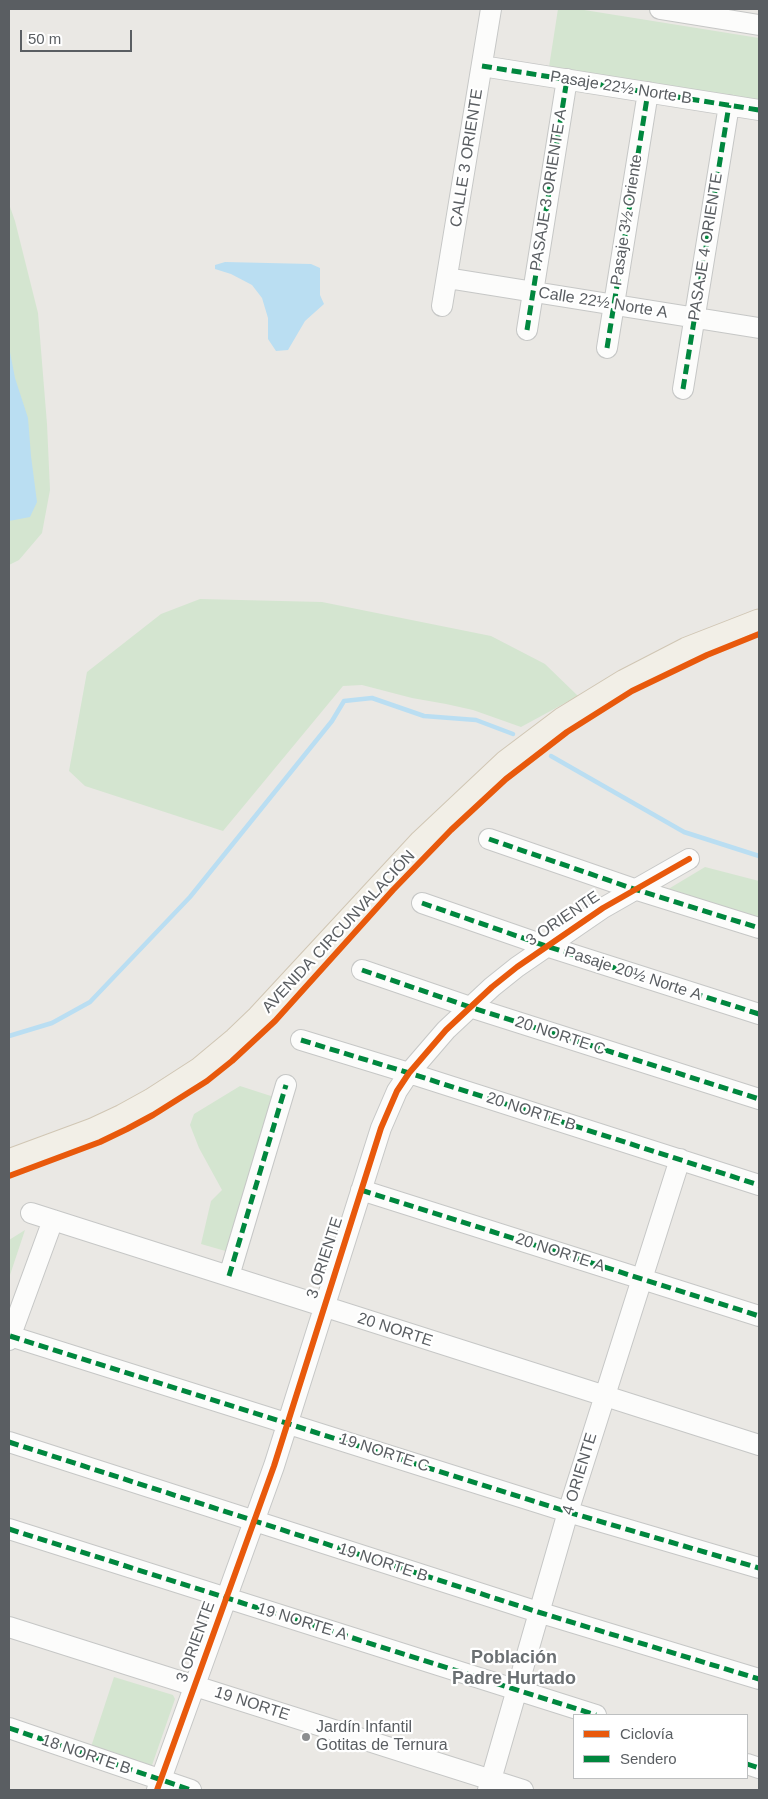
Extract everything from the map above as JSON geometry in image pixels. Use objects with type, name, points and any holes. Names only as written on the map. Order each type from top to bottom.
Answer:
[{"type":"main road","name":"AVENIDA CIRCUNVALACIÓN","points":[[9,1162],[92,1131],[123,1117],[200,1070],[259,1018],[416,849],[506,763],[563,720],[625,682],[687,650],[759,622]]},
{"type":"street","name":"CALLE 3 ORIENTE","points":[[442,306],[491,9]]},
{"type":"street","points":[[660,9],[759,25]]},
{"type":"street","name":"Pasaje 22½ Norte B","points":[[482,66],[759,110]]},
{"type":"street","name":"PASAJE 3 ORIENTE A","points":[[527,330],[567,79]]},
{"type":"street","name":"Pasaje 3½ Oriente","points":[[607,348],[648,92]]},
{"type":"street","name":"PASAJE 4 ORIENTE","points":[[683,389],[730,105]]},
{"type":"street","name":"Calle 22½ Norte A","points":[[447,278],[759,328]]},
{"type":"street","points":[[489,839],[634,889],[759,928]]},
{"type":"street","name":"3 ORIENTE","points":[[159,1786],[288,1422],[388,1109],[409,1073],[446,1030],[492,988],[546,946],[603,908],[689,859]]},
{"type":"street","name":"Pasaje 20½ Norte A","points":[[422,903],[546,946],[759,1014]]},
{"type":"street","name":"20 NORTE C","points":[[362,970],[470,1007],[759,1099]]},
{"type":"street","name":"20 NORTE B","points":[[301,1040],[759,1184]]},
{"type":"street","points":[[229,1276],[286,1084]]},
{"type":"street","name":"4 ORIENTE","points":[[490,1785],[568,1512],[680,1159]]},
{"type":"street","name":"20 NORTE A","points":[[361,1190],[759,1316]]},
{"type":"street","name":"20 NORTE","points":[[31,1213],[759,1446]]},
{"type":"street","points":[[10,1338],[53,1220]]},
{"type":"street","name":"19 NORTE C","points":[[10,1338],[288,1422],[568,1512],[759,1568]]},
{"type":"street","name":"19 NORTE B","points":[[9,1442],[538,1612],[759,1679]]},
{"type":"street","name":"19 NORTE A","points":[[9,1529],[593,1714]]},
{"type":"street","name":"19 NORTE","points":[[9,1627],[195,1686],[490,1785],[523,1790]]},
{"type":"street","name":"18 NORTE B","points":[[9,1728],[159,1786],[192,1790]]},
{"type":"green space","points":[[558,9],[578,9],[759,38],[759,101],[549,67]]},
{"type":"green space","points":[[9,204],[38,313],[50,490],[42,533],[19,560],[9,565]]},
{"type":"green space","points":[[200,599],[322,602],[491,636],[545,664],[578,696],[521,727],[473,710],[412,698],[362,685],[343,686],[223,831],[85,786],[69,771],[87,672],[161,614]]},
{"type":"green space","points":[[705,867],[759,881],[759,920],[665,891]]},
{"type":"green space","points":[[240,1086],[274,1097],[229,1252],[201,1244],[211,1201],[222,1190],[199,1148],[190,1125],[194,1114]]},
{"type":"green space","points":[[25,1230],[9,1278],[9,1240]]},
{"type":"green space","points":[[114,1677],[173,1695],[175,1699],[150,1771],[90,1750]]},
{"type":"water","points":[[225,262],[311,264],[320,268],[320,295],[324,304],[305,321],[288,350],[276,351],[268,339],[268,318],[262,298],[252,285],[231,274],[215,269],[215,265]]},
{"type":"water","points":[[9,347],[15,378],[28,418],[37,502],[30,517],[9,521]]},
{"type":"waterway","points":[[9,1036],[52,1023],[90,1002],[190,897],[332,721],[344,701],[372,698],[424,716],[476,720],[513,734]]},
{"type":"waterway","points":[[551,756],[684,832],[759,856]]},
{"type":"marked path","points":[[482,66],[759,110]]},
{"type":"marked path","points":[[527,330],[567,79]]},
{"type":"marked path","points":[[607,348],[648,92]]},
{"type":"marked path","points":[[683,389],[729,105]]},
{"type":"marked path","points":[[489,839],[634,889],[759,928]]},
{"type":"marked path","points":[[422,903],[546,946],[759,1014]]},
{"type":"marked path","points":[[362,970],[470,1007],[759,1099]]},
{"type":"marked path","points":[[301,1040],[759,1185]]},
{"type":"marked path","points":[[229,1276],[286,1085]]},
{"type":"marked path","points":[[361,1190],[759,1316]]},
{"type":"marked path","points":[[10,1336],[568,1512],[759,1568]]},
{"type":"marked path","points":[[9,1442],[538,1612],[759,1679]]},
{"type":"marked path","points":[[9,1529],[593,1714]]},
{"type":"marked path","points":[[9,1728],[191,1790]]},
{"type":"marked path","points":[[748,1764],[759,1768]]},
{"type":"cycle path","points":[[9,1176],[100,1142],[153,1115],[207,1081],[232,1061],[275,1021],[393,890],[451,830],[506,779],[567,732],[632,691],[707,655],[759,634]]},
{"type":"cycle path","points":[[157,1790],[274,1466],[381,1128],[397,1091],[409,1073],[446,1030],[492,987],[517,967],[603,908],[689,859]]},
{"type":"place","name":"Jardín Infantil Gotitas de Ternura","points":[[306,1737]]},
{"type":"district","name":"Población Padre Hurtado","points":[[514,1668]]}]
